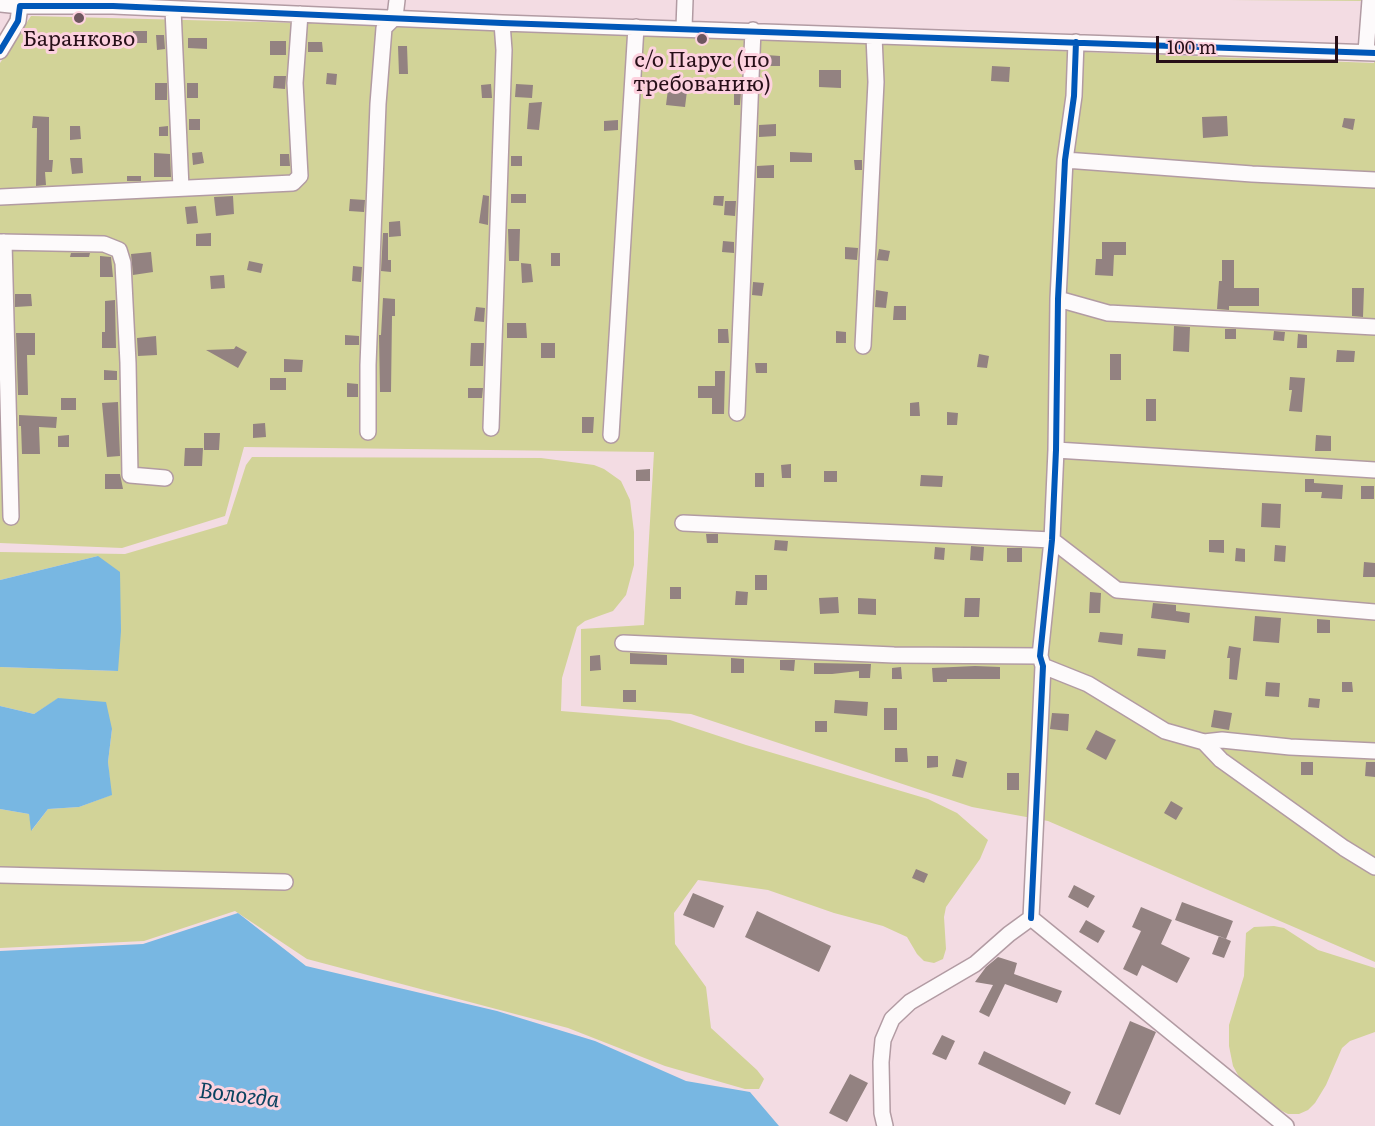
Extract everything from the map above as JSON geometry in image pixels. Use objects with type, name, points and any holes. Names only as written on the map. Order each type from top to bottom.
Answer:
[{"type":"street","points":[[368,432],[368,365],[378,104],[384,28],[395,17],[398,0]]},
{"type":"street","points":[[684,28],[685,0]]},
{"type":"street","points":[[0,4],[116,3],[173,9],[502,23],[1371,52],[1370,0]]},
{"type":"street","points":[[0,51],[18,21],[20,3]]},
{"type":"street","points":[[173,9],[181,188]]},
{"type":"street","points":[[0,197],[292,183],[300,176],[295,83],[300,14]]},
{"type":"street","points":[[491,428],[504,62],[502,23]]},
{"type":"street","points":[[610,435],[636,27]]},
{"type":"street","points":[[737,413],[753,30]]},
{"type":"street","points":[[863,346],[876,82],[874,36]]},
{"type":"street","points":[[1031,918],[1041,661],[1052,540],[1058,299],[1065,160],[1074,96],[1076,42]]},
{"type":"street","points":[[1065,160],[1252,174],[1375,180]]},
{"type":"street","points":[[11,517],[2,242],[104,244],[119,250],[123,263],[128,363],[130,475],[165,478]]},
{"type":"street","points":[[1058,299],[1108,313],[1375,327]]},
{"type":"street","points":[[1056,450],[1375,470]]},
{"type":"street","points":[[683,523],[1052,540],[1117,590],[1375,612]]},
{"type":"street","points":[[623,643],[1041,661],[1089,684],[1165,731],[1204,742],[1222,740],[1290,747],[1375,751]]},
{"type":"street","points":[[1204,742],[1221,760],[1344,849],[1375,867]]},
{"type":"street","points":[[0,875],[285,882]]},
{"type":"street","points":[[885,1126],[882,1113],[881,1062],[884,1040],[892,1019],[910,1002],[975,964],[1031,918]]},
{"type":"street","points":[[1031,918],[1286,1126]]},
{"type":"green space","points":[[1230,0],[1375,0],[1375,962],[1048,821],[972,807],[691,714],[581,706],[581,629],[644,625],[654,452],[244,447],[225,516],[122,548],[0,543],[0,63],[31,16],[380,25],[1374,63],[1370,1]]},
{"type":"green space","points":[[252,457],[541,458],[594,465],[621,481],[630,500],[634,532],[634,565],[626,595],[613,611],[585,621],[577,627],[562,678],[561,711],[670,720],[928,799],[957,813],[988,840],[980,859],[946,907],[944,917],[946,949],[943,959],[934,963],[924,961],[907,937],[883,926],[834,913],[768,890],[698,880],[674,913],[675,944],[706,987],[711,1028],[764,1079],[759,1089],[745,1089],[665,1066],[568,1028],[307,959],[235,911],[144,941],[0,948],[0,809],[29,814],[32,830],[48,809],[79,807],[111,795],[108,762],[112,729],[59,698],[34,714],[0,706],[0,667],[117,671],[98,556],[0,580],[0,552],[125,554],[227,524],[246,465]]},
{"type":"green space","points":[[1254,927],[1284,928],[1318,950],[1375,968],[1375,1032],[1350,1041],[1342,1048],[1326,1085],[1315,1103],[1308,1110],[1299,1114],[1288,1114],[1268,1104],[1243,1084],[1233,1066],[1229,1046],[1229,1025],[1244,976],[1246,933]]},
{"type":"water","points":[[98,556],[120,572],[121,631],[118,671],[0,667],[0,580]]},
{"type":"water","points":[[58,698],[106,702],[112,729],[108,762],[112,795],[79,807],[48,809],[31,831],[29,814],[0,809],[0,706],[34,714]]},
{"type":"water","name":"Вологда","points":[[238,913],[306,966],[497,1011],[595,1041],[686,1081],[750,1092],[779,1126],[0,1126],[0,951],[143,944]]},
{"type":"building","points":[[133,31],[147,31],[147,43],[133,43]]},
{"type":"building","points":[[156,35],[164,35],[165,49],[157,50]]},
{"type":"building","points":[[188,38],[207,38],[207,49],[188,48]]},
{"type":"building","points":[[270,41],[286,41],[286,55],[270,55]]},
{"type":"building","points":[[308,42],[322,42],[323,52],[308,52]]},
{"type":"building","points":[[398,46],[407,46],[408,74],[399,74]]},
{"type":"building","points":[[766,55],[780,56],[780,66],[766,66]]},
{"type":"building","points":[[992,66],[1010,67],[1009,82],[991,81]]},
{"type":"building","points":[[819,70],[841,70],[841,88],[819,87]]},
{"type":"building","points":[[327,73],[337,74],[336,85],[326,84]]},
{"type":"building","points":[[274,76],[286,76],[285,89],[273,88]]},
{"type":"building","points":[[155,83],[167,83],[167,100],[155,100]]},
{"type":"building","points":[[187,83],[198,83],[198,98],[187,98]]},
{"type":"building","points":[[491,84],[492,98],[482,98],[481,85]]},
{"type":"building","points":[[516,84],[533,85],[532,98],[515,97]]},
{"type":"building","points":[[668,89],[687,91],[685,107],[666,105]]},
{"type":"building","points":[[734,92],[741,92],[740,105],[734,105]]},
{"type":"building","points":[[542,102],[539,130],[527,129],[529,103]]},
{"type":"building","points":[[33,116],[49,117],[49,160],[53,160],[52,172],[45,172],[46,185],[36,186],[37,128],[32,128]]},
{"type":"building","points":[[1227,116],[1228,136],[1203,138],[1202,117]]},
{"type":"building","points":[[1344,118],[1355,119],[1353,130],[1342,127]]},
{"type":"building","points":[[189,119],[200,119],[200,130],[189,130]]},
{"type":"building","points":[[618,120],[618,130],[604,131],[604,121]]},
{"type":"building","points":[[776,124],[776,136],[759,137],[759,125]]},
{"type":"building","points":[[70,126],[80,126],[81,139],[70,140]]},
{"type":"building","points":[[168,126],[168,136],[159,136],[159,127]]},
{"type":"building","points":[[202,152],[204,163],[193,165],[192,153]]},
{"type":"building","points":[[790,152],[812,153],[812,162],[790,162]]},
{"type":"building","points":[[154,153],[170,154],[171,177],[154,177]]},
{"type":"building","points":[[280,154],[289,154],[290,166],[280,166]]},
{"type":"building","points":[[511,156],[522,156],[522,166],[511,166]]},
{"type":"building","points":[[70,158],[82,158],[83,173],[72,174]]},
{"type":"building","points":[[854,160],[862,160],[862,170],[855,170]]},
{"type":"building","points":[[774,165],[774,178],[757,178],[757,166]]},
{"type":"building","points":[[127,176],[141,176],[141,181],[127,181]]},
{"type":"building","points":[[511,194],[526,194],[526,203],[511,203]]},
{"type":"building","points":[[483,195],[489,196],[488,225],[479,223]]},
{"type":"building","points":[[233,196],[234,214],[216,216],[214,197]]},
{"type":"building","points":[[714,196],[724,196],[723,206],[713,205]]},
{"type":"building","points":[[350,199],[365,200],[364,212],[349,211]]},
{"type":"building","points":[[725,201],[736,201],[735,216],[724,215]]},
{"type":"building","points":[[196,206],[198,223],[187,224],[185,207]]},
{"type":"building","points":[[400,221],[401,236],[389,237],[389,222]]},
{"type":"building","points":[[508,229],[520,229],[519,261],[509,261]]},
{"type":"building","points":[[211,233],[211,246],[196,246],[196,234]]},
{"type":"building","points":[[383,233],[388,233],[388,260],[391,260],[391,272],[381,271]]},
{"type":"building","points":[[723,241],[734,242],[734,253],[722,252]]},
{"type":"building","points":[[1102,242],[1126,242],[1126,255],[1114,255],[1113,276],[1095,275],[1096,259],[1102,259]]},
{"type":"building","points":[[845,247],[858,248],[857,260],[845,259]]},
{"type":"building","points":[[879,249],[890,251],[888,261],[877,260]]},
{"type":"building","points":[[151,252],[153,272],[133,275],[131,254]]},
{"type":"building","points":[[71,253],[90,253],[89,257],[70,257]]},
{"type":"building","points":[[551,253],[560,253],[560,266],[551,266]]},
{"type":"building","points":[[100,256],[111,257],[113,277],[100,277]]},
{"type":"building","points":[[1222,260],[1234,260],[1234,288],[1259,288],[1259,306],[1229,306],[1229,310],[1217,309],[1219,281],[1222,281]]},
{"type":"building","points":[[249,261],[263,264],[261,273],[247,270]]},
{"type":"building","points":[[521,263],[531,264],[533,282],[522,283]]},
{"type":"building","points":[[353,266],[362,267],[361,282],[352,281]]},
{"type":"building","points":[[224,275],[225,288],[211,289],[210,276]]},
{"type":"building","points":[[753,282],[764,283],[762,296],[752,295]]},
{"type":"building","points":[[1352,288],[1364,288],[1363,317],[1352,316]]},
{"type":"building","points":[[876,290],[888,292],[886,308],[875,307]]},
{"type":"building","points":[[15,294],[31,294],[32,306],[15,307]]},
{"type":"building","points":[[383,298],[395,299],[395,316],[392,316],[391,392],[380,392],[379,335],[381,335]]},
{"type":"building","points":[[115,300],[116,348],[102,348],[102,332],[105,332],[105,301]]},
{"type":"building","points":[[894,306],[906,306],[906,320],[893,320]]},
{"type":"building","points":[[476,307],[485,308],[484,322],[474,321]]},
{"type":"building","points":[[507,323],[526,323],[527,338],[507,338]]},
{"type":"building","points":[[1174,326],[1190,327],[1189,352],[1173,351]]},
{"type":"building","points":[[718,329],[728,329],[729,343],[718,343]]},
{"type":"building","points":[[1225,329],[1236,329],[1236,339],[1225,339]]},
{"type":"building","points":[[836,331],[846,332],[846,343],[836,343]]},
{"type":"building","points":[[1274,331],[1285,332],[1284,341],[1273,340]]},
{"type":"building","points":[[16,333],[35,333],[35,355],[27,355],[28,395],[18,395]]},
{"type":"building","points":[[1298,334],[1307,335],[1307,348],[1297,348]]},
{"type":"building","points":[[345,335],[359,336],[359,345],[345,345]]},
{"type":"building","points":[[156,336],[157,355],[138,356],[137,338]]},
{"type":"building","points":[[471,343],[484,343],[483,366],[470,366]]},
{"type":"building","points":[[541,343],[555,343],[555,358],[541,358]]},
{"type":"building","points":[[236,346],[247,352],[238,368],[206,350],[234,349]]},
{"type":"building","points":[[1337,350],[1355,351],[1354,362],[1336,362]]},
{"type":"building","points":[[979,354],[989,356],[987,368],[977,367]]},
{"type":"building","points":[[1110,354],[1121,354],[1121,380],[1110,380]]},
{"type":"building","points":[[284,359],[303,360],[302,372],[284,372]]},
{"type":"building","points":[[755,363],[767,363],[767,373],[756,373]]},
{"type":"building","points":[[104,370],[117,371],[117,380],[104,380]]},
{"type":"building","points":[[715,371],[725,371],[724,414],[712,414],[712,398],[698,398],[698,386],[715,386]]},
{"type":"building","points":[[1290,377],[1305,378],[1302,412],[1289,411],[1292,390],[1289,390]]},
{"type":"building","points":[[270,378],[286,378],[286,390],[270,390]]},
{"type":"building","points":[[347,383],[358,384],[358,397],[347,397]]},
{"type":"building","points":[[468,388],[483,388],[482,398],[468,398]]},
{"type":"building","points":[[61,398],[76,398],[76,410],[61,410]]},
{"type":"building","points":[[1146,399],[1156,399],[1156,421],[1146,421]]},
{"type":"building","points":[[118,402],[120,456],[107,457],[102,403]]},
{"type":"building","points":[[919,402],[920,416],[910,416],[910,403]]},
{"type":"building","points":[[947,412],[958,413],[957,425],[947,425]]},
{"type":"building","points":[[19,415],[57,417],[56,428],[39,427],[40,454],[22,454]]},
{"type":"building","points":[[582,417],[594,417],[593,433],[582,433]]},
{"type":"building","points":[[265,423],[266,437],[253,438],[253,424]]},
{"type":"building","points":[[204,433],[220,433],[219,450],[204,450]]},
{"type":"building","points":[[69,435],[69,447],[58,447],[58,436]]},
{"type":"building","points":[[1316,435],[1331,436],[1331,451],[1315,451]]},
{"type":"building","points":[[185,448],[203,448],[202,466],[184,466]]},
{"type":"building","points":[[791,464],[791,478],[782,478],[781,465]]},
{"type":"building","points":[[650,469],[650,481],[636,481],[636,470]]},
{"type":"building","points":[[824,471],[837,471],[837,482],[824,482]]},
{"type":"building","points":[[755,473],[764,473],[764,487],[755,487]]},
{"type":"building","points":[[105,474],[120,474],[123,489],[105,489]]},
{"type":"building","points":[[921,475],[943,476],[942,487],[920,486]]},
{"type":"building","points":[[1305,479],[1314,479],[1314,483],[1343,485],[1342,499],[1321,498],[1322,492],[1305,492]]},
{"type":"building","points":[[1361,486],[1374,486],[1374,499],[1361,499]]},
{"type":"building","points":[[1262,503],[1281,504],[1280,528],[1261,527]]},
{"type":"building","points":[[706,534],[718,534],[718,543],[707,543]]},
{"type":"building","points":[[775,540],[788,541],[787,551],[774,550]]},
{"type":"building","points":[[1209,540],[1224,540],[1224,553],[1209,552]]},
{"type":"building","points":[[1275,545],[1286,546],[1285,562],[1274,561]]},
{"type":"building","points":[[971,546],[984,547],[983,561],[970,560]]},
{"type":"building","points":[[935,547],[945,548],[944,560],[934,559]]},
{"type":"building","points":[[1007,548],[1022,548],[1022,562],[1007,562]]},
{"type":"building","points":[[1236,548],[1245,549],[1245,562],[1235,561]]},
{"type":"building","points":[[1364,562],[1375,563],[1375,577],[1363,577]]},
{"type":"building","points":[[755,575],[767,575],[767,590],[755,590]]},
{"type":"building","points":[[670,587],[681,587],[681,599],[670,599]]},
{"type":"building","points":[[736,591],[748,592],[747,605],[735,605]]},
{"type":"building","points":[[1090,592],[1101,593],[1100,613],[1089,613]]},
{"type":"building","points":[[838,597],[839,613],[820,614],[819,598]]},
{"type":"building","points":[[858,598],[876,599],[876,615],[858,614]]},
{"type":"building","points":[[965,598],[980,598],[979,617],[964,617]]},
{"type":"building","points":[[1153,603],[1176,605],[1176,611],[1190,613],[1189,623],[1151,618]]},
{"type":"building","points":[[1255,616],[1281,618],[1279,643],[1253,641]]},
{"type":"building","points":[[1317,619],[1330,620],[1330,633],[1317,633]]},
{"type":"building","points":[[1100,632],[1123,634],[1122,645],[1098,642]]},
{"type":"building","points":[[1229,646],[1241,648],[1237,680],[1229,679],[1230,658],[1227,658]]},
{"type":"building","points":[[1138,648],[1166,650],[1165,659],[1137,656]]},
{"type":"building","points":[[630,653],[667,655],[667,665],[630,664]]},
{"type":"building","points":[[600,655],[601,670],[590,671],[590,656]]},
{"type":"building","points":[[731,658],[744,659],[744,673],[731,673]]},
{"type":"building","points":[[780,660],[795,660],[794,671],[780,670]]},
{"type":"building","points":[[814,663],[871,664],[870,678],[859,678],[859,671],[814,674]]},
{"type":"building","points":[[901,667],[902,679],[892,679],[892,668]]},
{"type":"building","points":[[1000,667],[1000,679],[947,679],[947,682],[933,682],[932,668]]},
{"type":"building","points":[[1266,682],[1280,683],[1279,697],[1265,696]]},
{"type":"building","points":[[1342,682],[1352,682],[1353,692],[1342,692]]},
{"type":"building","points":[[623,690],[636,690],[636,702],[623,702]]},
{"type":"building","points":[[1309,698],[1320,699],[1319,708],[1308,707]]},
{"type":"building","points":[[835,700],[868,702],[867,716],[834,713]]},
{"type":"building","points":[[884,708],[897,708],[897,730],[884,730]]},
{"type":"building","points":[[1214,710],[1232,713],[1229,730],[1211,727]]},
{"type":"building","points":[[1052,713],[1069,714],[1068,731],[1050,729]]},
{"type":"building","points":[[815,721],[827,721],[827,732],[815,732]]},
{"type":"building","points":[[1096,730],[1116,740],[1106,760],[1086,749]]},
{"type":"building","points":[[895,748],[907,748],[908,762],[895,762]]},
{"type":"building","points":[[927,756],[938,756],[938,767],[927,768]]},
{"type":"building","points":[[956,759],[967,762],[963,778],[952,776]]},
{"type":"building","points":[[1301,762],[1313,762],[1313,775],[1301,775]]},
{"type":"building","points":[[1366,762],[1375,762],[1375,777],[1365,776]]},
{"type":"building","points":[[1007,773],[1019,773],[1019,790],[1007,790]]},
{"type":"building","points":[[1171,801],[1183,808],[1176,820],[1164,813]]},
{"type":"building","points":[[916,869],[928,874],[924,883],[912,878]]},
{"type":"building","points":[[1074,885],[1095,896],[1088,908],[1068,897]]},
{"type":"building","points":[[693,893],[724,906],[714,928],[683,915]]},
{"type":"building","points":[[1182,902],[1233,921],[1226,939],[1175,920]]},
{"type":"building","points":[[1141,907],[1172,920],[1161,944],[1190,958],[1177,983],[1142,965],[1137,976],[1123,969],[1141,931],[1132,927]]},
{"type":"building","points":[[757,911],[831,946],[819,972],[745,937]]},
{"type":"building","points":[[1086,920],[1105,931],[1098,943],[1079,932]]},
{"type":"building","points":[[1219,936],[1231,941],[1224,958],[1212,954]]},
{"type":"building","points":[[998,957],[1017,963],[1014,974],[1062,991],[1057,1003],[1005,984],[989,1017],[979,1012],[993,985],[975,982],[986,967]]},
{"type":"building","points":[[1130,1021],[1156,1032],[1120,1115],[1095,1104]]},
{"type":"building","points":[[942,1035],[955,1041],[946,1060],[932,1054]]},
{"type":"building","points":[[984,1051],[1071,1092],[1065,1105],[978,1064]]},
{"type":"building","points":[[850,1074],[868,1083],[847,1122],[829,1113]]},
{"type":"cycle path","points":[[0,51],[18,21],[20,6],[113,6],[502,23],[1375,53]]},
{"type":"cycle path","points":[[1031,918],[1043,666],[1040,656],[1052,540],[1058,299],[1065,160],[1074,96],[1076,42]]},
{"type":"place","name":"Баранково","points":[[79,18]]},
{"type":"place","name":"с/о Парус (по требованию)","points":[[702,39]]}]
